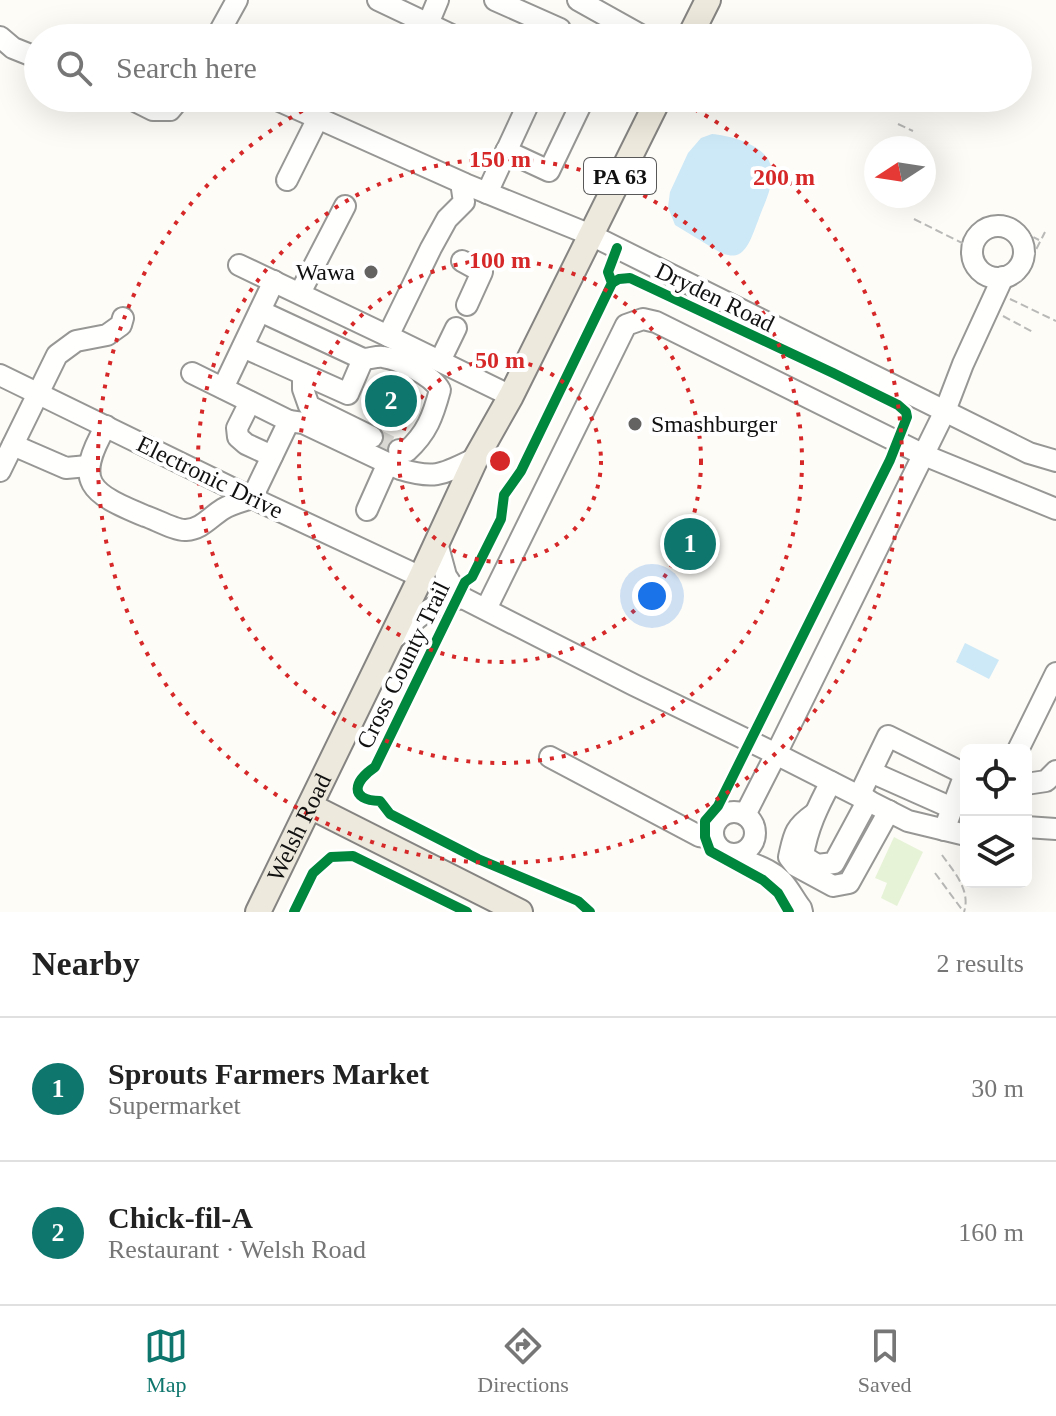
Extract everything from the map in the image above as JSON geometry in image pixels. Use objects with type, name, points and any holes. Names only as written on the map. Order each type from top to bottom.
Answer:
[{"type":"main road","points":[[696,24],[708,0]]},
{"type":"main road","name":"Welsh Road","points":[[258,912],[476,458],[511,396],[652,112]]},
{"type":"main road","points":[[310,806],[520,912]]},
{"type":"street","points":[[224,24],[237,0]]},
{"type":"street","points":[[378,0],[428,24],[438,0]]},
{"type":"street","points":[[495,0],[541,24]]},
{"type":"street","points":[[562,24],[572,0]]},
{"type":"street","points":[[578,0],[621,24]]},
{"type":"street","points":[[0,37],[24,52]]},
{"type":"street","name":"Dryden Road","points":[[304,112],[463,186],[591,235],[1029,453],[1056,461]]},
{"type":"street","points":[[487,193],[524,112]]},
{"type":"street","points":[[506,151],[549,171],[577,112]]},
{"type":"street","points":[[287,180],[318,118]]},
{"type":"street","points":[[388,336],[447,219],[452,195],[463,186]]},
{"type":"street","points":[[300,293],[345,206]]},
{"type":"street","points":[[462,261],[482,272],[467,305]]},
{"type":"street","points":[[239,265],[511,396]]},
{"type":"street","points":[[745,815],[924,455],[1003,277]]},
{"type":"street","points":[[223,388],[274,281]]},
{"type":"street","points":[[260,311],[363,359],[383,357],[408,366],[435,381],[440,390],[434,413],[420,439],[407,451],[394,456],[367,510]]},
{"type":"street","points":[[0,471],[53,362],[63,349],[82,339],[107,335],[121,325],[123,318]]},
{"type":"street","points":[[486,609],[626,325],[643,319],[656,322],[924,455],[1056,509]]},
{"type":"street","points":[[440,361],[456,328]]},
{"type":"street","points":[[243,347],[348,394],[363,359]]},
{"type":"street","points":[[192,373],[289,421],[303,423],[394,456],[416,474],[443,474],[476,458]]},
{"type":"street","points":[[303,374],[303,389],[309,406],[372,437]]},
{"type":"street","name":"Electronic Drive","points":[[0,375],[421,577]]},
{"type":"street","points":[[250,402],[237,428],[238,437],[272,456]]},
{"type":"street","points":[[106,426],[88,466],[90,481],[103,496],[125,508],[183,531],[206,524],[224,509],[252,498],[289,421]]},
{"type":"street","points":[[13,445],[66,468],[88,466]]},
{"type":"street","points":[[437,543],[446,576],[463,598],[908,821],[960,834]]},
{"type":"street","points":[[390,642],[430,607],[463,598]]},
{"type":"street","points":[[1021,744],[1056,673]]},
{"type":"street","points":[[831,782],[814,814],[803,856],[817,865],[834,863],[888,736],[965,774],[944,830]]},
{"type":"street","points":[[550,757],[699,836],[713,838]]},
{"type":"street","points":[[1032,783],[1046,781],[1056,771]]},
{"type":"street","points":[[871,772],[952,808]]},
{"type":"street","points":[[814,814],[799,824],[789,857],[796,866],[833,886],[849,883],[889,811]]},
{"type":"street","points":[[738,812],[754,825],[755,832],[743,849],[721,850],[713,838],[714,824],[724,814],[738,812]]},
{"type":"street","points":[[1032,827],[1056,829]]},
{"type":"street","points":[[743,849],[749,864],[760,866],[780,880],[802,912]]},
{"type":"path","points":[[898,124],[913,131]]},
{"type":"path","points":[[914,219],[964,244],[975,226],[992,218],[1013,221],[1025,233],[1040,241]]},
{"type":"path","points":[[1003,316],[1033,332]]},
{"type":"path","points":[[942,855],[960,881]]},
{"type":"path","points":[[935,873],[964,912]]},
{"type":"path","points":[[962,888],[966,905],[964,912]]},
{"type":"green space","points":[[894,837],[923,852],[897,906],[881,898],[887,883],[875,878]]},
{"type":"water","points":[[712,134],[750,144],[770,163],[772,178],[769,191],[751,239],[739,254],[721,253],[675,225],[668,207],[670,192],[688,153],[701,138]]},
{"type":"water","points":[[965,643],[999,660],[989,679],[956,662]]},
{"type":"tunnel","points":[[372,437],[399,450]]},
{"type":"cycle path","name":"Cross County Trail","points":[[590,912],[578,901],[478,859],[390,814],[380,801],[363,797],[358,789],[362,778],[375,767],[465,582],[472,577],[501,519],[504,495],[521,471],[612,283],[608,272],[617,248]]},
{"type":"cycle path","points":[[612,283],[630,278],[833,373],[898,405],[906,412],[907,417],[890,460],[718,806],[705,821],[705,837],[710,851],[763,880],[778,893],[789,912]]},
{"type":"cycle path","points":[[294,912],[313,873],[331,857],[353,856],[467,912]]},
{"type":"place","name":"Wawa","points":[[371,272]]},
{"type":"place","name":"Chick-fil-A","points":[[391,401]]},
{"type":"place","name":"Smashburger","points":[[635,424]]},
{"type":"place","name":"Sprouts Farmers Market","points":[[690,544]]}]
